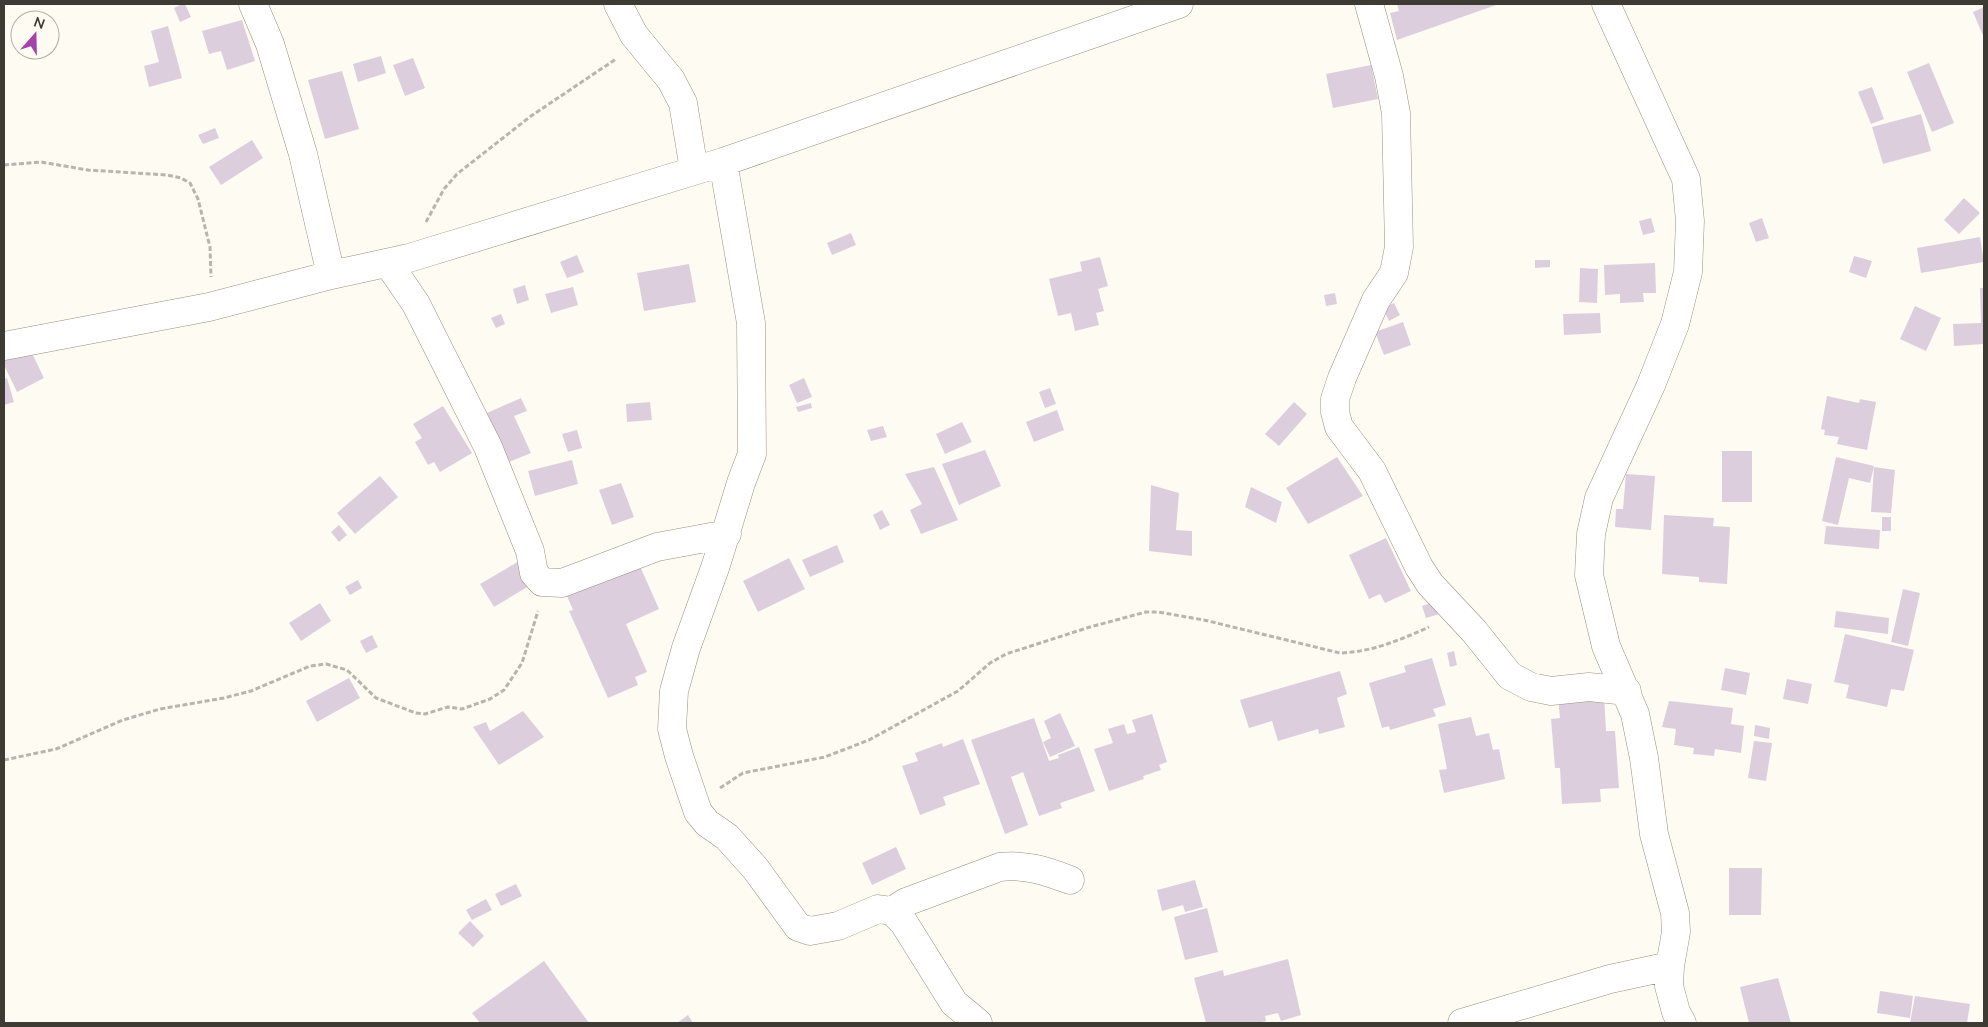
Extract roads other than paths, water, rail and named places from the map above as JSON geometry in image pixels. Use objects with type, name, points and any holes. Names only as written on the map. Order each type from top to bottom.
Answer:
[{"type":"street","points":[[253,4],[270,44],[301,144],[331,275]]},
{"type":"street","points":[[618,4],[634,35],[671,80],[684,103],[694,170]]},
{"type":"street","points":[[4,346],[209,308],[331,275],[399,260],[723,162],[1180,4]]},
{"type":"street","points":[[1370,4],[1390,76],[1396,113],[1399,247],[1394,273],[1376,300],[1342,378],[1335,399],[1335,412],[1339,427],[1372,471],[1419,567],[1442,599],[1510,676],[1520,682],[1551,691],[1590,687],[1627,691]]},
{"type":"street","points":[[1606,4],[1686,179],[1690,221],[1688,272],[1675,324],[1651,385],[1600,498],[1591,534],[1589,575],[1606,646],[1627,691],[1635,714],[1644,758],[1654,834],[1675,913],[1676,932],[1670,966],[1670,986],[1676,1012],[1682,1023]]},
{"type":"street","points":[[723,162],[750,323],[752,454],[741,483],[727,534],[686,648],[674,691],[672,729],[698,812],[706,823],[727,837],[755,868],[798,927],[810,931],[838,926],[878,909],[892,911],[904,922],[954,1003],[978,1023]]},
{"type":"street","points":[[399,260],[416,304],[448,362],[499,474],[530,551],[534,573],[542,582],[547,584],[562,583],[657,547],[727,534]]},
{"type":"street","points":[[892,911],[915,898],[1000,867],[1016,865],[1038,868],[1070,880]]},
{"type":"street","points":[[1462,1023],[1610,979],[1670,966]]}]
